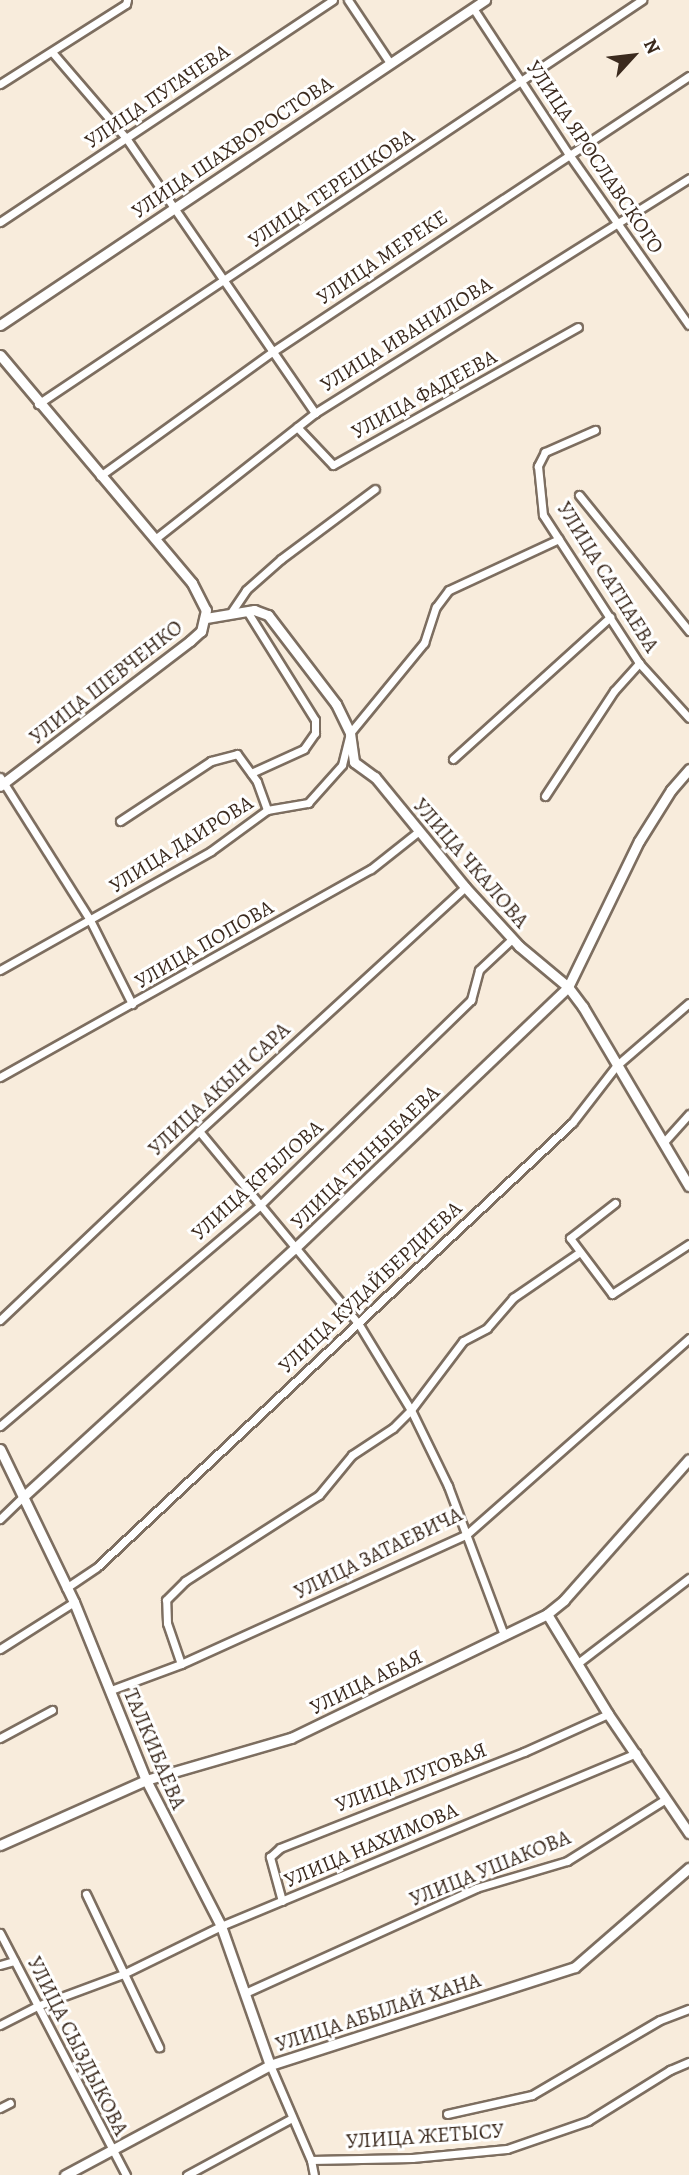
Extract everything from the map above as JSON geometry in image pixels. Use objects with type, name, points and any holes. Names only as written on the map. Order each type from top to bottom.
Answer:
[{"type":"street","points":[[0,84],[126,4],[127,0]]},
{"type":"street","name":"УЛИЦА ПУГАЧЕВА","points":[[0,222],[333,0]]},
{"type":"street","points":[[348,0],[390,63]]},
{"type":"street","name":"УЛИЦА ШАХВОРОСТОВА","points":[[0,325],[485,0]]},
{"type":"street","name":"УЛИЦА ТЕРЕШКОВА","points":[[38,404],[642,0]]},
{"type":"street","name":"УЛИЦА ЯРОСЛАВСКОГО","points":[[473,8],[498,50],[522,81],[568,153],[689,325]]},
{"type":"street","points":[[52,52],[126,138],[315,413]]},
{"type":"street","name":"УЛИЦА МЕРЕКЕ","points":[[100,476],[272,352],[568,153],[689,76]]},
{"type":"street","name":"УЛИЦА ИВАНИЛОВА","points":[[155,538],[315,413],[689,178]]},
{"type":"street","name":"УЛИЦА ФАДЕЕВА","points":[[297,426],[333,465],[578,327]]},
{"type":"street","points":[[0,355],[38,404],[155,538],[198,592],[206,610],[206,618],[247,611],[315,720],[315,733],[304,749],[251,773]]},
{"type":"street","name":"УЛИЦА САТПАЕВА","points":[[595,430],[545,452],[538,466],[543,515],[639,663],[689,718]]},
{"type":"street","points":[[230,614],[246,590],[281,559],[375,489]]},
{"type":"street","name":"УЛИЦА САТПАЕВА","points":[[579,495],[689,631]]},
{"type":"street","name":"УЛИЦА ДАИРОВА","points":[[0,970],[211,851],[267,810],[308,803],[342,765],[350,733],[424,643],[436,607],[449,590],[559,539]]},
{"type":"street","name":"УЛИЦА ЧКАЛОВА","points":[[247,611],[268,615],[336,704],[350,733],[354,762],[375,777],[465,887],[512,939],[568,987],[583,1007],[616,1066],[688,1180]]},
{"type":"street","points":[[453,760],[610,617]]},
{"type":"street","name":"УЛИЦА ШЕВЧЕНКО","points":[[1,782],[201,631],[206,618]]},
{"type":"street","points":[[545,796],[614,691],[639,663]]},
{"type":"street","points":[[120,821],[224,755],[237,754],[251,773],[267,810]]},
{"type":"street","name":"УЛИЦА ТЫНЫБАЕВА","points":[[0,1519],[294,1250],[568,987],[639,841],[671,790],[689,769]]},
{"type":"street","points":[[1,782],[90,920],[132,1004]]},
{"type":"street","name":"УЛИЦА ПОПОВА","points":[[0,1077],[371,869],[419,831]]},
{"type":"street","name":"УЛИЦА АКЫН САРА","points":[[0,1320],[199,1131],[465,887]]},
{"type":"street","name":"УЛИЦА КРЫЛОВА","points":[[0,1426],[259,1206],[471,1000],[479,970],[512,939]]},
{"type":"street","name":"УЛИЦА КУДАЙБЕРДИЕВА","points":[[66,1588],[97,1567],[572,1123],[616,1066],[689,1003]]},
{"type":"street","points":[[663,1143],[689,1114]]},
{"type":"street","points":[[199,1131],[294,1250],[358,1323],[411,1410],[448,1486],[504,1634]]},
{"type":"street","points":[[615,1203],[570,1238],[612,1294],[689,1244]]},
{"type":"street","points":[[181,1664],[167,1623],[166,1600],[185,1581],[319,1494],[352,1455],[393,1428],[411,1410],[440,1367],[463,1342],[488,1328],[513,1298],[580,1252]]},
{"type":"street","name":"УЛИЦА ЗАТАЕВИЧА","points":[[111,1690],[181,1664],[467,1534],[689,1338]]},
{"type":"street","name":"ТАЛКИБАЕВА","points":[[0,1450],[74,1602],[146,1780],[221,1926],[270,2065]]},
{"type":"street","name":"УЛИЦА АБАЯ","points":[[0,1845],[146,1780],[290,1738],[547,1614],[564,1600],[689,1459]]},
{"type":"street","points":[[578,1663],[689,1578]]},
{"type":"street","points":[[0,1649],[74,1602]]},
{"type":"street","points":[[547,1614],[608,1714],[689,1833]]},
{"type":"street","points":[[0,1738],[52,1710]]},
{"type":"street","name":"УЛИЦА ЛУГОВАЯ","points":[[282,1900],[271,1857],[280,1847],[524,1752],[608,1714]]},
{"type":"street","name":"УЛИЦА НАХИМОВА","points":[[0,2025],[37,2006],[123,1973],[221,1926],[636,1753]]},
{"type":"street","name":"УЛИЦА УШАКОВА","points":[[245,1993],[475,1888],[567,1861],[666,1799]]},
{"type":"street","name":"УЛИЦА АБЫЛАЙ ХАНА","points":[[65,2175],[270,2065],[575,1967],[689,1868]]},
{"type":"street","points":[[86,1894],[159,2047]]},
{"type":"street","name":"УЛИЦА СЫЗДЫКОВА","points":[[0,1933],[126,2175]]},
{"type":"street","points":[[0,1965],[14,1961]]},
{"type":"street","points":[[447,2114],[532,2095],[660,2020],[689,2009]]},
{"type":"street","name":"УЛИЦА ЖЕТЫСУ","points":[[311,2160],[412,2158],[507,2149],[588,2121],[670,2070],[689,2062]]},
{"type":"street","points":[[270,2065],[311,2160],[314,2175]]},
{"type":"street","points":[[0,2108],[9,2103]]},
{"type":"street","points":[[187,2175],[292,2118]]}]
